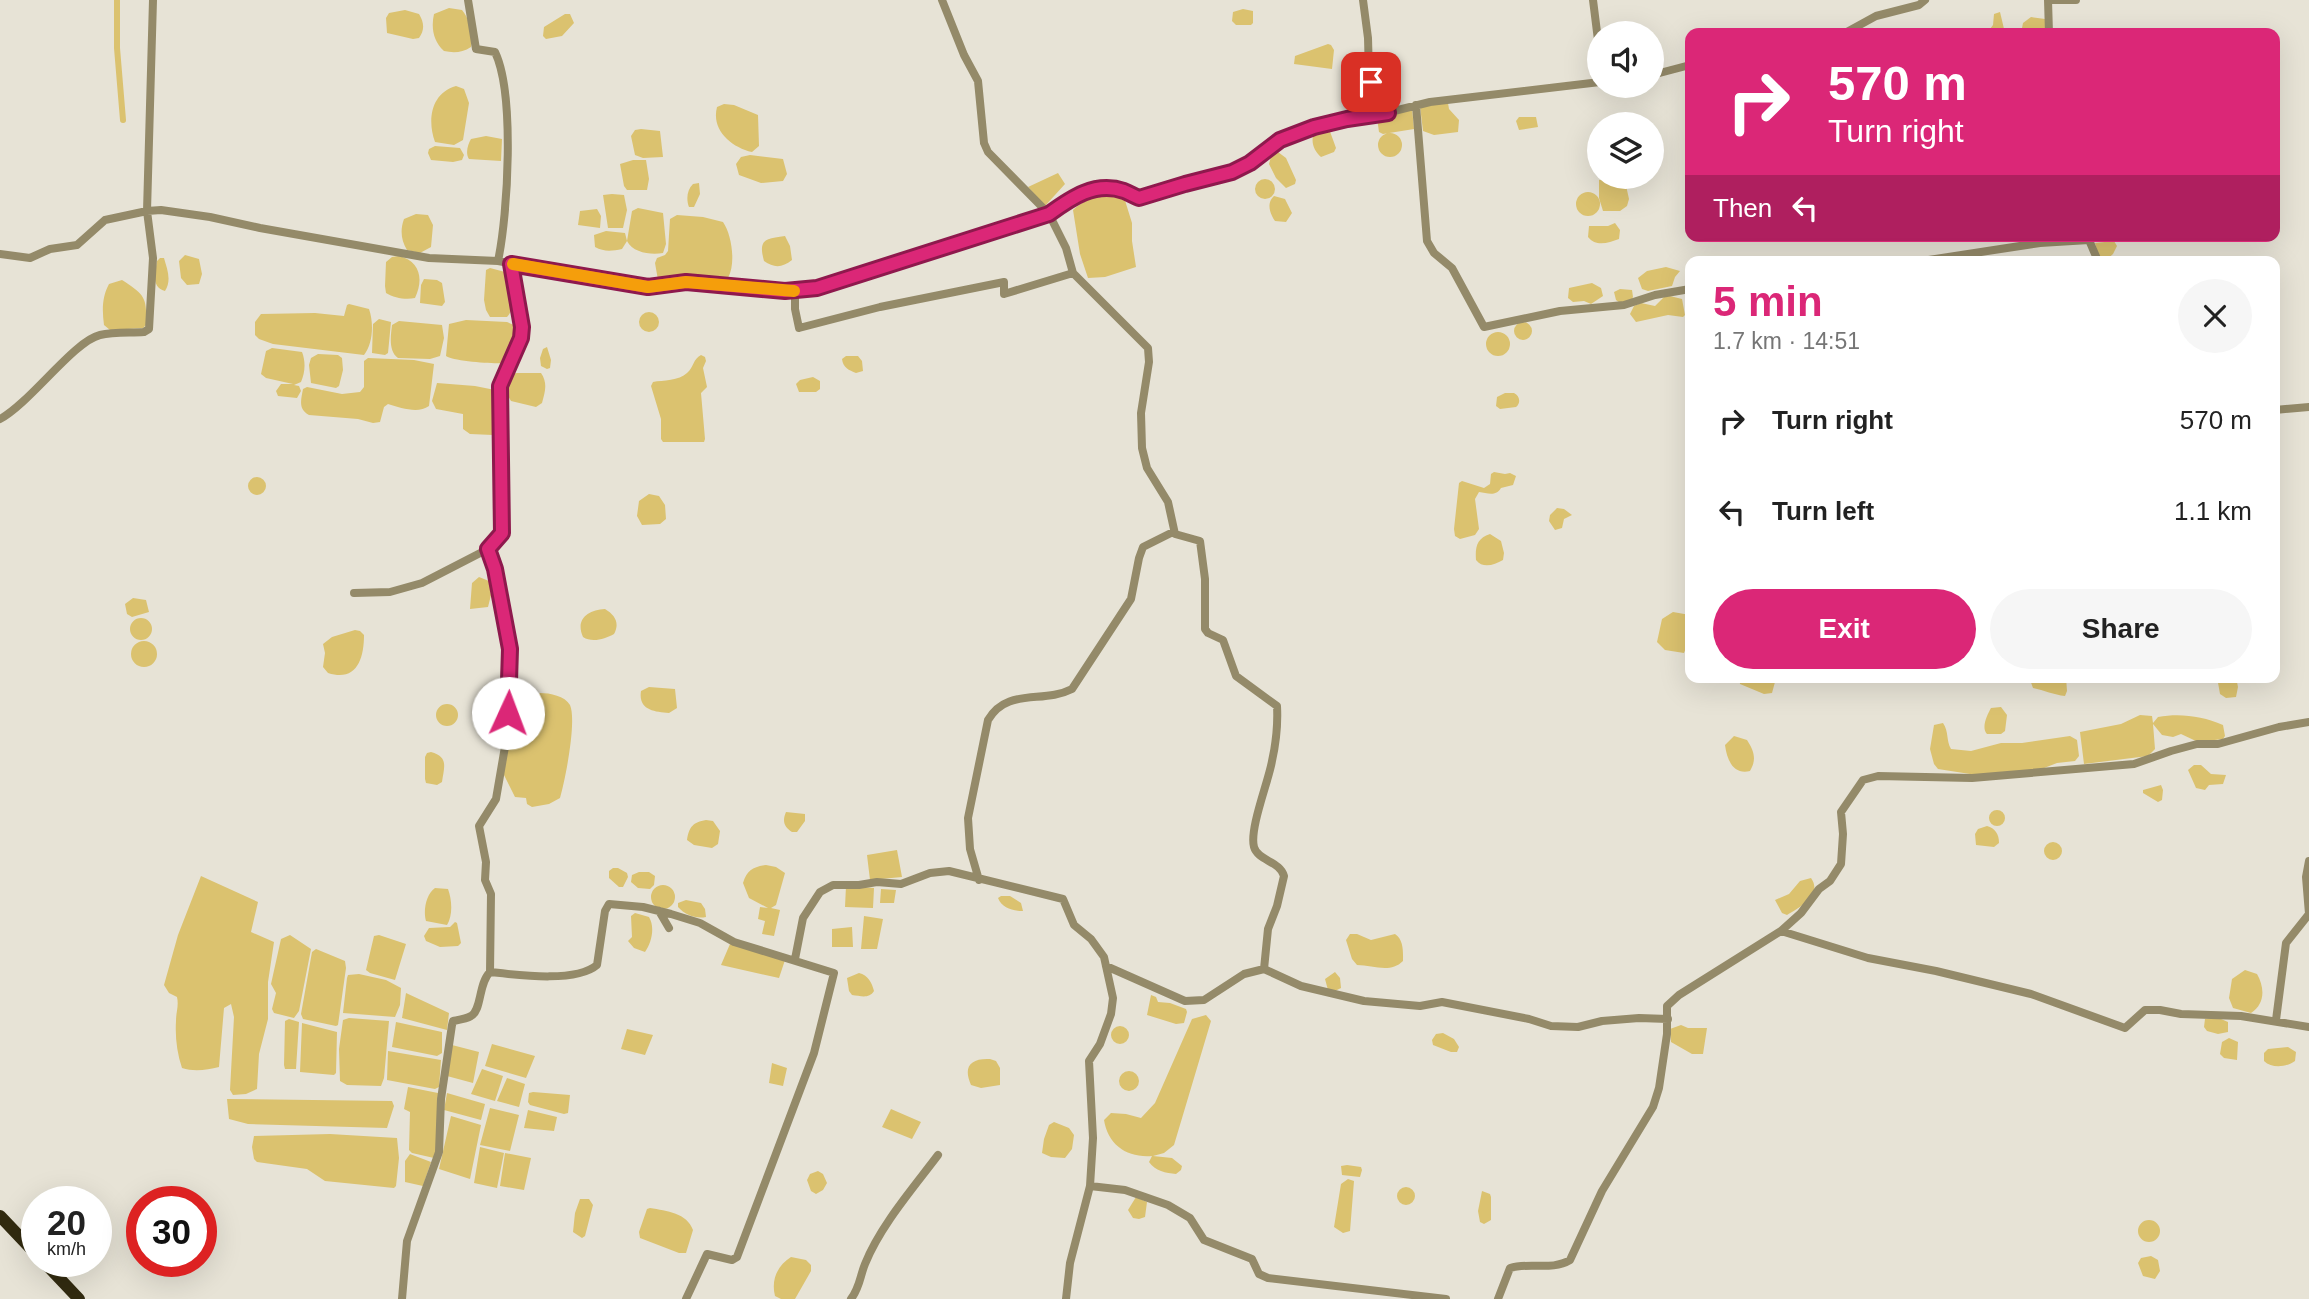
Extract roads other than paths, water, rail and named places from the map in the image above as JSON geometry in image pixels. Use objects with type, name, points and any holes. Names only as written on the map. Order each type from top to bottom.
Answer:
[{"type":"highway","points":[[0,1216],[21,1238]]},
{"type":"highway","points":[[58,1277],[79,1299]]},
{"type":"street","points":[[0,419],[90,338],[102,334],[144,332],[149,329],[153,258],[147,211],[153,0]]},
{"type":"street","points":[[468,0],[476,49],[495,52],[501,64],[504,88],[508,132],[504,232],[498,261]]},
{"type":"street","points":[[942,0],[964,55],[978,81],[984,143],[988,152],[1049,214],[1066,248],[1073,274],[1148,348],[1149,362],[1141,413],[1142,448],[1147,468],[1168,502],[1173,532],[1178,536],[1200,541],[1205,579],[1205,629],[1223,640],[1236,676],[1277,706],[1272,762],[1253,842],[1259,855],[1280,869],[1284,876],[1268,929],[1264,970]]},
{"type":"street","points":[[1363,0],[1369,75],[1371,82],[1384,95],[1388,113]]},
{"type":"street","points":[[1593,0],[1596,21]]},
{"type":"street","points":[[1853,28],[1876,16],[1919,5],[1925,0]]},
{"type":"street","points":[[2049,28],[2050,0],[2076,0]]},
{"type":"street","points":[[1664,72],[1685,66]]},
{"type":"street","points":[[0,254],[30,258],[50,248],[77,245],[105,220],[125,214],[161,210],[209,216],[260,228],[429,258],[498,261],[648,287],[686,282],[795,291],[817,288],[1049,214],[1078,194],[1108,188],[1122,190],[1139,198],[1215,178],[1241,169],[1280,140],[1340,120],[1388,113],[1416,105],[1587,84]]},
{"type":"street","points":[[1416,105],[1427,241],[1434,253],[1452,268],[1484,327],[1560,311],[1624,305],[1655,295],[1685,290]]},
{"type":"street","points":[[1955,256],[2050,242]]},
{"type":"street","points":[[354,593],[390,592],[422,583],[488,549],[502,533],[500,386],[521,338],[522,327],[511,264]]},
{"type":"street","points":[[795,291],[799,328],[1004,282],[1004,294],[1073,274]]},
{"type":"street","points":[[2280,410],[2309,407]]},
{"type":"street","points":[[979,880],[970,849],[968,818],[988,720],[993,711],[1011,699],[1057,694],[1072,689],[1131,599],[1143,547],[1173,532]]},
{"type":"street","points":[[402,1299],[407,1241],[439,1152],[441,1099],[453,1021],[470,1017],[475,1012],[483,980],[490,972],[491,894],[485,880],[486,862],[479,826],[496,799],[507,735],[510,649],[495,569],[488,549]]},
{"type":"street","points":[[1498,1299],[1510,1268],[1519,1265],[1563,1265],[1570,1260],[1602,1191],[1653,1107],[1659,1088],[1668,1019],[1667,1006],[1679,995],[1781,931],[1801,913],[1819,889],[1830,881],[1841,864],[1841,812],[1863,780],[1878,776],[1972,778],[2134,764],[2197,744],[2218,744],[2279,727],[2309,722]]},
{"type":"street","points":[[2276,1020],[2286,943],[2309,914],[2306,877],[2309,861]]},
{"type":"street","points":[[795,959],[803,918],[820,892],[832,885],[877,882],[901,884],[930,873],[949,871],[1063,899],[1071,912],[1074,925],[1091,939],[1104,957],[1113,998],[1111,1014],[1100,1044],[1089,1062],[1093,1138],[1090,1186],[1070,1264],[1066,1299]]},
{"type":"street","points":[[490,972],[549,977],[589,971],[597,965],[605,911],[609,904],[643,906],[699,923],[734,942],[834,973],[814,1053],[737,1256],[732,1260],[707,1254],[686,1299]]},
{"type":"street","points":[[659,911],[669,928]]},
{"type":"street","points":[[1781,931],[1868,958],[2031,994],[2125,1028],[2145,1010],[2241,1016],[2309,1027]]},
{"type":"street","points":[[1106,966],[1185,1001],[1204,1000],[1244,974],[1264,970],[1301,986],[1364,1001],[1420,1006],[1443,1002],[1551,1026],[1578,1027],[1602,1021],[1639,1018],[1668,1019]]},
{"type":"street","points":[[851,1299],[861,1283],[864,1265],[895,1212],[938,1154]]},
{"type":"street","points":[[1090,1186],[1125,1190],[1168,1205],[1190,1218],[1204,1240],[1252,1259],[1259,1274],[1268,1278],[1446,1299]]},
{"type":"waterway","points":[[117,0],[117,48],[123,120]]}]
